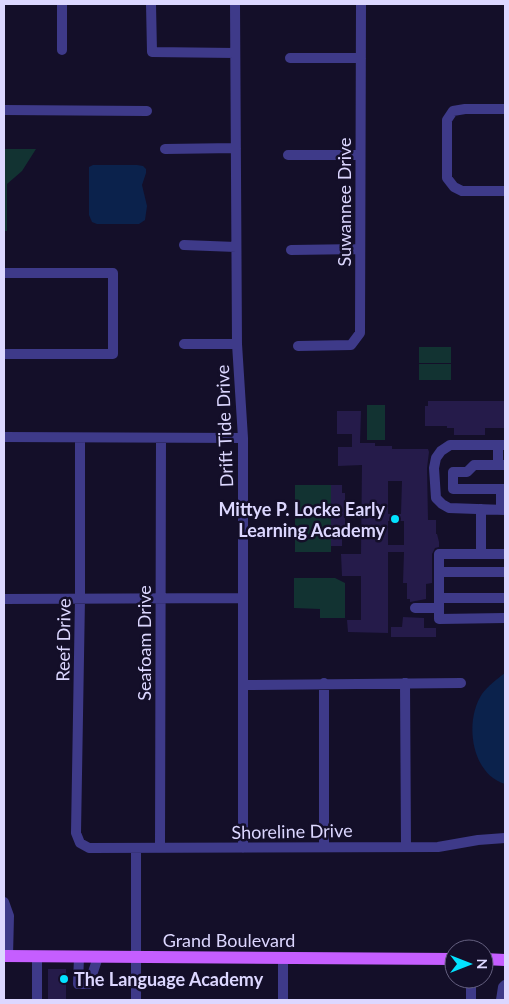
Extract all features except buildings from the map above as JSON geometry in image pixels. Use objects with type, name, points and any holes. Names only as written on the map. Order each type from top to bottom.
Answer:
[{"type":"main road","name":"Grand Boulevard","points":[[6,956],[444,959]]},
{"type":"street","points":[[62,4],[62,50]]},
{"type":"street","points":[[151,4],[152,52],[235,54]]},
{"type":"street","name":"Drift Tide Drive","points":[[235,4],[237,344],[243,438],[243,848]]},
{"type":"street","name":"Suwannee Drive","points":[[298,346],[351,345],[360,333],[361,4]]},
{"type":"street","points":[[290,58],[360,58]]},
{"type":"street","points":[[505,109],[465,109],[453,111],[447,120],[448,178],[454,187],[462,191],[505,191]]},
{"type":"street","points":[[4,110],[147,111]]},
{"type":"street","points":[[165,149],[236,148]]},
{"type":"street","points":[[288,155],[360,155]]},
{"type":"street","points":[[184,245],[236,247]]},
{"type":"street","points":[[291,250],[360,249]]},
{"type":"street","points":[[4,272],[113,273],[113,354],[4,354]]},
{"type":"street","points":[[184,344],[237,344]]},
{"type":"street","points":[[4,438],[243,438]]},
{"type":"street","name":"Reef Drive","points":[[80,438],[80,598],[76,833],[80,843]]},
{"type":"street","name":"Seafoam Drive","points":[[160,848],[161,438]]},
{"type":"street","points":[[501,445],[501,465],[474,466],[467,472],[453,472],[453,489],[503,489],[503,510],[449,508],[436,498],[434,468],[436,458],[441,451],[450,446],[501,445]]},
{"type":"street","points":[[481,509],[481,554]]},
{"type":"street","points":[[505,554],[439,554],[439,619],[505,618]]},
{"type":"street","points":[[439,572],[505,572]]},
{"type":"street","points":[[4,599],[243,598]]},
{"type":"street","points":[[416,608],[439,603],[505,598]]},
{"type":"street","points":[[324,683],[324,846]]},
{"type":"street","points":[[405,683],[406,846]]},
{"type":"street","points":[[244,685],[460,683]]},
{"type":"street","name":"Shoreline Drive","points":[[80,843],[89,848],[438,846],[505,838]]},
{"type":"street","points":[[136,848],[136,1000]]},
{"type":"street","points":[[4,902],[9,916],[6,956]]},
{"type":"street","points":[[37,957],[37,1000]]},
{"type":"street","points":[[79,957],[78,984],[89,984],[98,957]]},
{"type":"street","points":[[283,958],[284,1000]]},
{"type":"street","points":[[501,1000],[503,986],[505,985]]},
{"type":"green space","points":[[4,149],[36,149],[22,171],[7,184],[7,231],[4,231]]},
{"type":"green space","points":[[419,347],[451,347],[451,363],[419,363]]},
{"type":"green space","points":[[419,364],[451,364],[451,380],[419,380]]},
{"type":"green space","points":[[367,405],[385,405],[385,440],[367,440]]},
{"type":"green space","points":[[295,485],[331,485],[331,552],[295,552]]},
{"type":"green space","points":[[294,578],[335,578],[345,583],[345,618],[320,618],[320,609],[294,608]]},
{"type":"water","points":[[93,165],[137,165],[143,166],[146,169],[142,185],[147,206],[145,220],[139,224],[97,224],[92,222],[89,215],[89,167]]},
{"type":"water","points":[[505,673],[505,784],[485,770],[478,758],[472,732],[476,705],[482,694]]},
{"type":"place","name":"Mittye P. Locke Early Learning Academy","points":[[395,519]]},
{"type":"place","name":"The Language Academy","points":[[64,979]]}]
